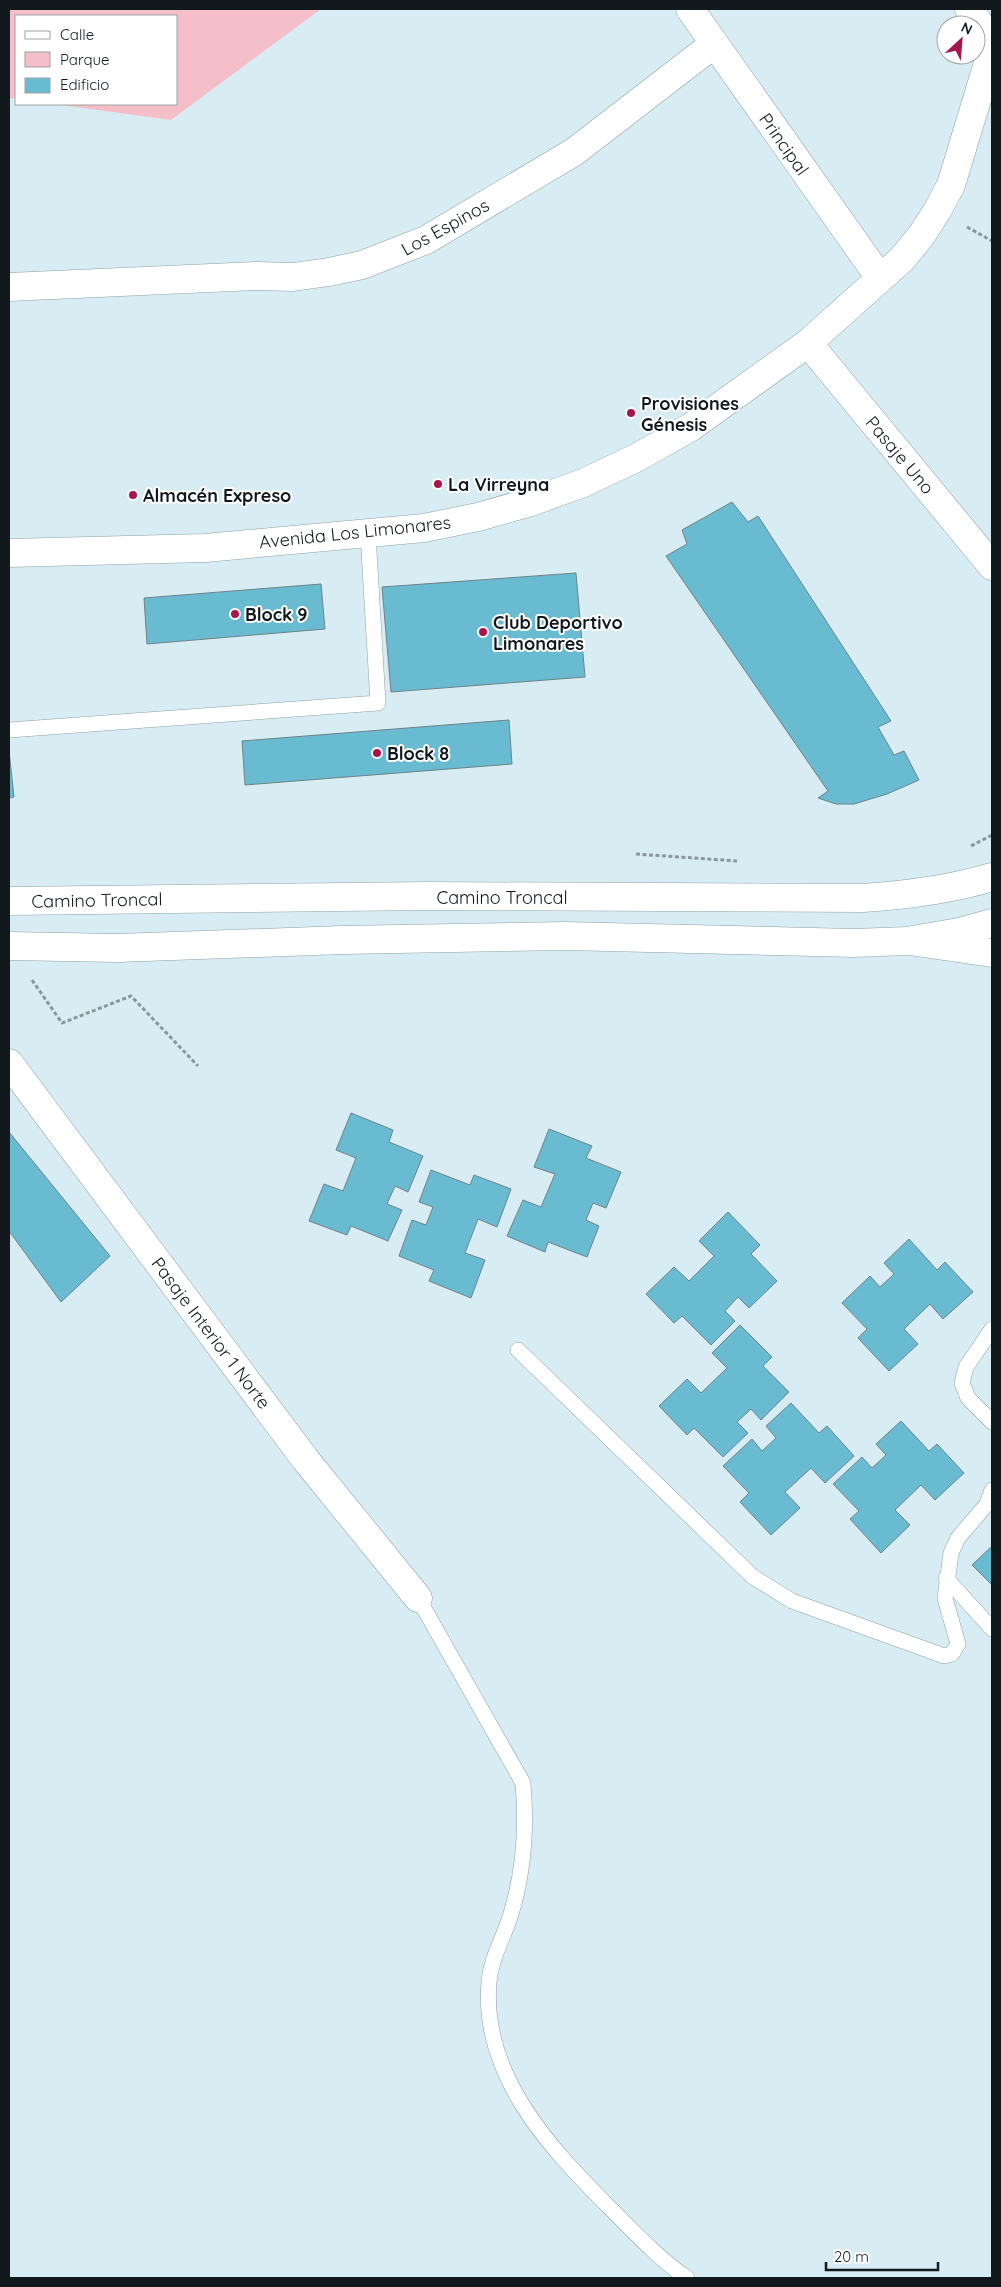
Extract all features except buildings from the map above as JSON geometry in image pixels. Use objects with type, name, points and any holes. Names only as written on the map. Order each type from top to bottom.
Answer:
[{"type":"street","name":"Principal","points":[[690,9],[880,278]]},
{"type":"street","points":[[969,9],[992,42]]},
{"type":"street","name":"Los Espinos","points":[[9,287],[256,276],[293,277],[329,272],[370,262],[426,240],[574,152],[714,44]]},
{"type":"street","name":"Avenida Los Limonares","points":[[9,553],[205,548],[424,528],[478,517],[531,502],[583,483],[638,457],[691,427],[808,343],[902,258],[921,236],[938,211],[950,184],[992,50]]},
{"type":"street","name":"Pasaje Uno","points":[[808,343],[992,566]]},
{"type":"street","name":"Camino Troncal","points":[[9,901],[428,896],[863,898],[911,895],[958,887],[992,877]]},
{"type":"street","points":[[9,946],[118,948],[352,940],[565,936],[854,944],[907,941],[992,924]]},
{"type":"street","points":[[907,941],[992,953]]},
{"type":"street","name":"Pasaje Interior 1 Norte","points":[[9,1063],[305,1458],[418,1598]]},
{"type":"lane","points":[[9,730],[378,703],[368,534]]},
{"type":"lane","points":[[992,1329],[966,1367],[962,1383],[968,1398],[992,1422]]},
{"type":"lane","points":[[518,1350],[752,1577],[792,1601],[944,1656],[952,1654],[958,1644],[945,1598],[946,1578],[951,1553],[958,1538],[987,1504],[992,1490]]},
{"type":"lane","points":[[946,1578],[992,1629]]},
{"type":"lane","points":[[418,1598],[523,1783],[526,1817],[525,1842],[519,1885],[509,1920],[496,1951],[489,1980],[488,2009],[492,2038],[501,2066],[535,2123],[558,2153],[663,2261],[687,2278]]},
{"type":"path","points":[[962,848],[971,846],[992,835]]},
{"type":"path","points":[[636,854],[739,861]]},
{"type":"path","points":[[30,977],[62,1023],[131,996],[198,1066]]},
{"type":"green space","points":[[9,9],[321,9],[171,120],[60,105],[178,105],[178,15],[15,15],[15,99],[9,98]]},
{"type":"place","name":"Provisiones Génesis","points":[[631,413]]},
{"type":"place","name":"La Virreyna","points":[[438,484]]},
{"type":"place","name":"Almacén Expreso","points":[[133,495]]},
{"type":"place","name":"Block 9","points":[[235,614]]},
{"type":"place","name":"Club Deportivo Limonares","points":[[483,632]]},
{"type":"place","name":"Block 8","points":[[377,753]]}]
